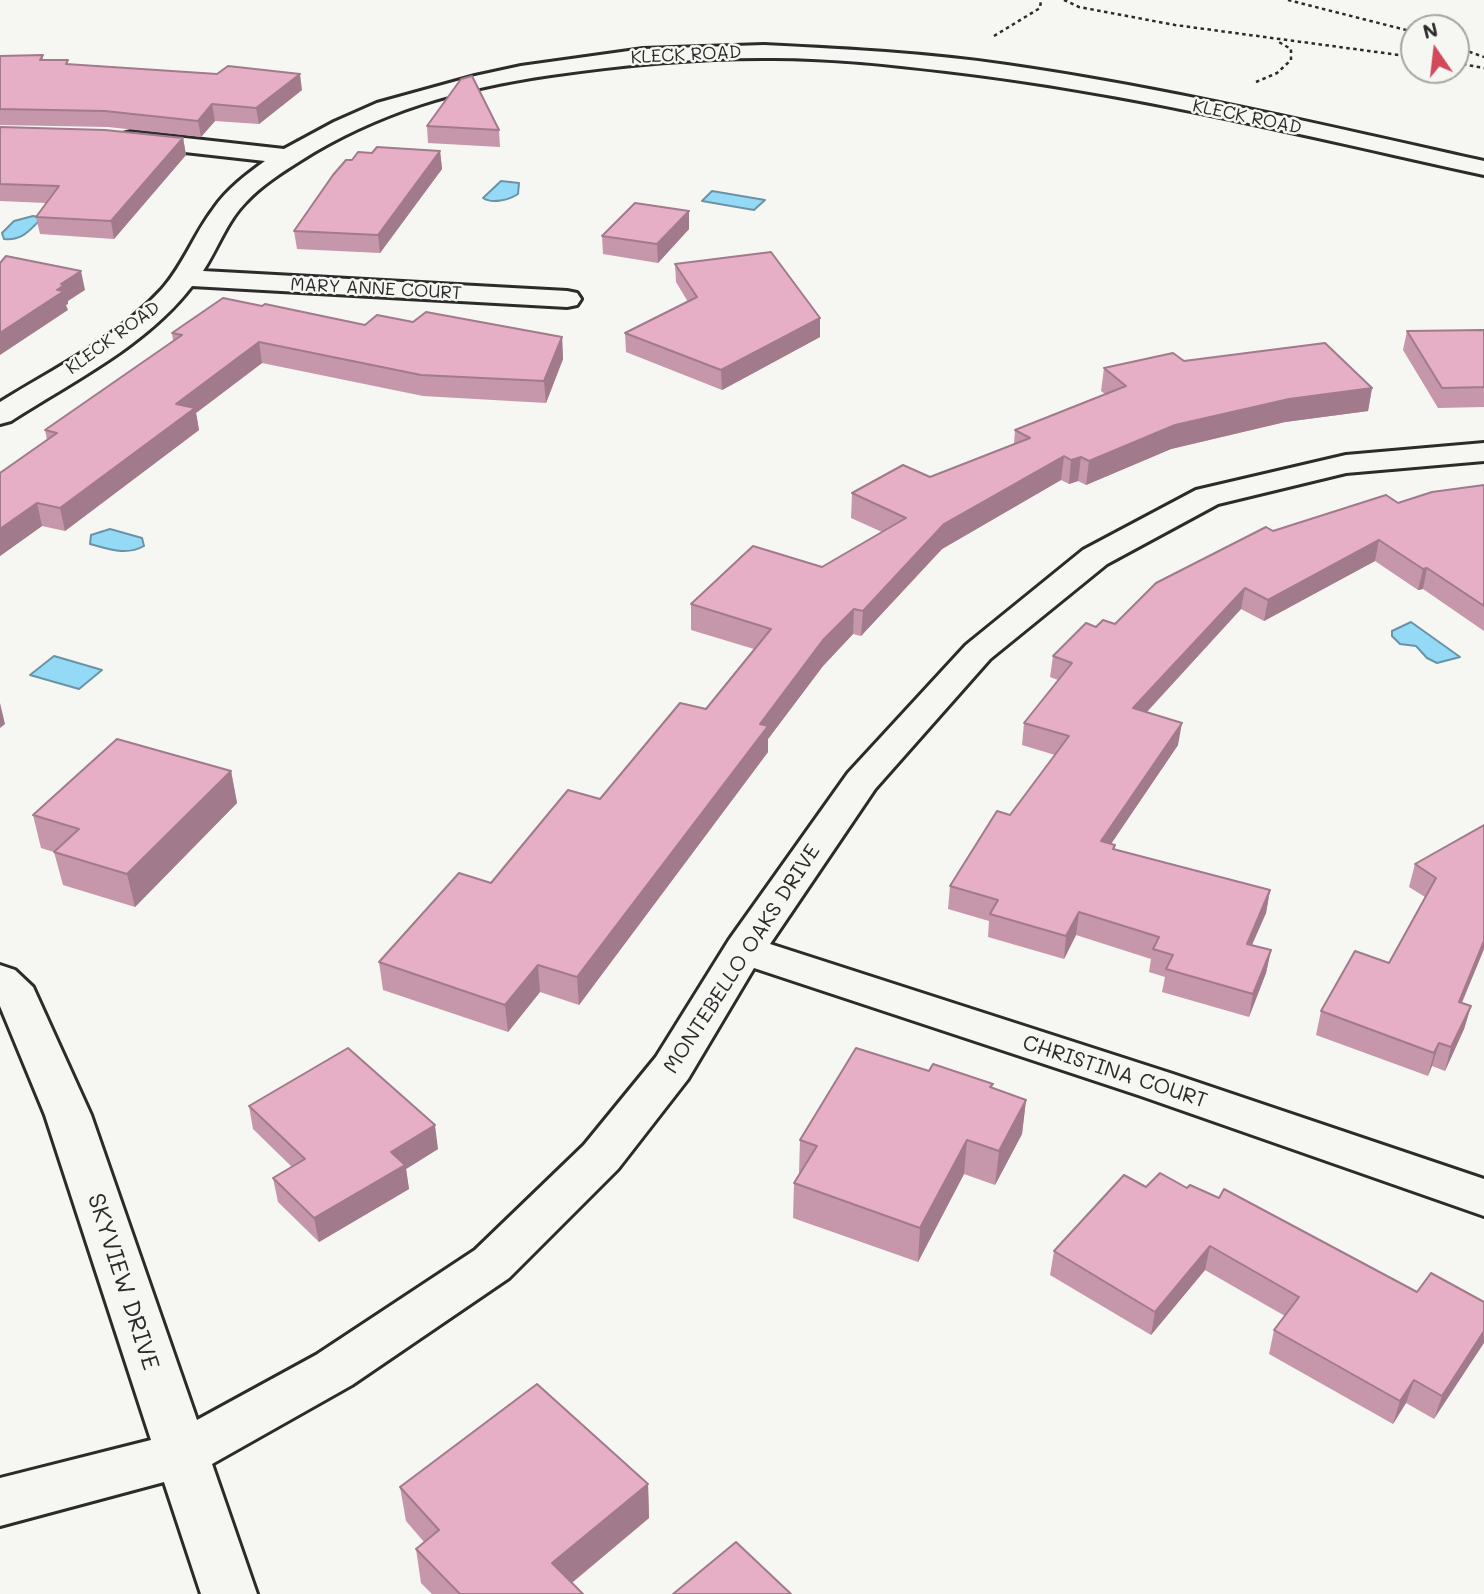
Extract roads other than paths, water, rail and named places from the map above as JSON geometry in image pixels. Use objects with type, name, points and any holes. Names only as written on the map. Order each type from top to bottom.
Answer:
[{"type":"street","name":"KLECK ROAD","points":[[0,415],[157,310],[186,278],[222,214],[250,184],[291,157],[343,126],[442,88],[566,64],[650,55],[760,51],[878,54],[1032,74],[1484,167]]},
{"type":"street","points":[[108,137],[291,157]]},
{"type":"street","name":"MARY ANNE COURT","points":[[186,278],[567,299]]},
{"type":"street","name":"MONTEBELLO OAKS DRIVE","points":[[0,1502],[181,1455],[334,1370],[492,1264],[601,1157],[672,1068],[744,950],[861,781],[978,652],[1095,557],[1207,497],[1346,464],[1484,453]]},
{"type":"street","name":"CHRISTINA COURT","points":[[744,950],[1483,1195]]},
{"type":"street","name":"SKYVIEW DRIVE","points":[[0,980],[18,997],[68,1115],[229,1594]]},
{"type":"water","points":[[501,181],[519,183],[518,194],[500,201],[483,198]]},
{"type":"water","points":[[712,191],[765,200],[754,210],[702,201]]},
{"type":"water","points":[[39,217],[39,221],[28,232],[15,239],[4,239],[2,233],[14,221]]},
{"type":"water","points":[[110,529],[142,538],[144,546],[124,551],[90,544],[91,535]]},
{"type":"water","points":[[1411,622],[1460,657],[1437,663],[1427,658],[1416,646],[1400,644],[1392,636],[1392,631]]},
{"type":"water","points":[[54,656],[102,670],[79,689],[30,675]]}]
